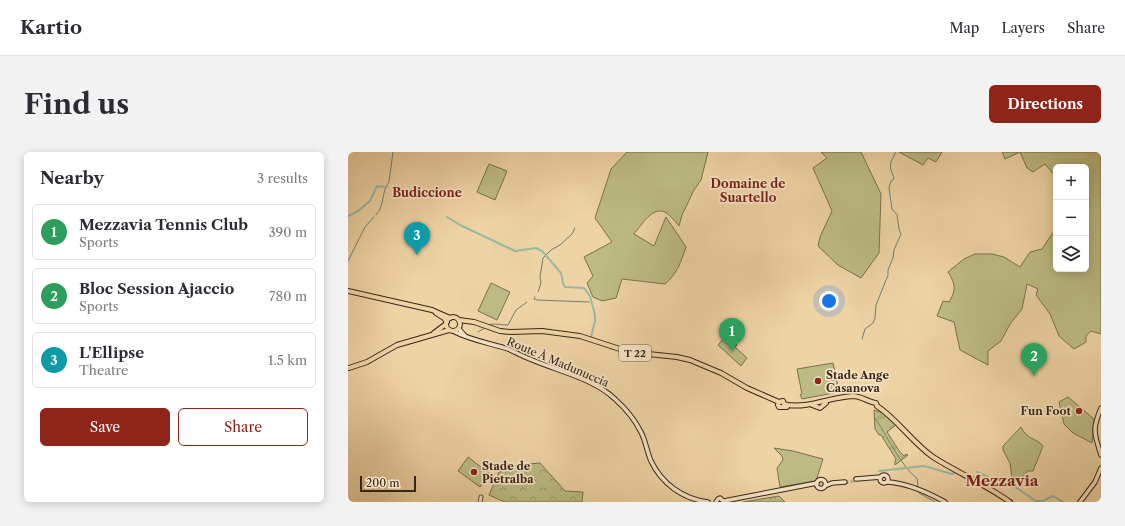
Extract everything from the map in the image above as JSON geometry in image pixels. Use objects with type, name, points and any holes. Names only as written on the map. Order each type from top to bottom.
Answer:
[{"type":"main road","points":[[348,292],[432,310],[448,321],[451,331]]},
{"type":"main road","points":[[348,369],[367,362],[397,345],[429,337],[451,331],[459,328],[459,320],[456,318],[448,321],[429,337]]},
{"type":"main road","name":"T 22","points":[[459,320],[474,322],[485,327]]},
{"type":"main road","name":"T 22","points":[[459,328],[466,324],[500,331],[542,331],[580,336],[629,352],[677,357],[690,360],[778,402],[782,401],[784,405],[794,406],[819,404],[840,397],[861,397],[888,413],[933,456],[1010,502]]},
{"type":"main road","name":"Route À Madunuccia","points":[[459,328],[467,338]]},
{"type":"main road","name":"Route À Madunuccia","points":[[451,331],[467,338],[510,350],[597,386],[609,394],[628,413],[638,428],[651,460],[664,480],[683,495],[708,502]]},
{"type":"main road","points":[[1101,408],[1094,429],[1101,455]]},
{"type":"main road","points":[[1080,502],[1098,477],[1101,468]]},
{"type":"main road","points":[[856,480],[872,478],[880,479],[884,476],[887,480],[894,483],[918,489],[945,502]]},
{"type":"main road","points":[[715,502],[720,498],[726,502],[817,483],[817,481],[821,479],[825,485]]},
{"type":"main road","points":[[880,479],[883,483],[887,480]]},
{"type":"main road","points":[[817,483],[820,488],[828,484],[845,481]]},
{"type":"street","points":[[480,502],[481,497]]},
{"type":"green space","points":[[627,152],[708,152],[701,180],[694,190],[682,215],[679,226],[669,215],[660,211],[651,214],[634,234],[654,246],[666,217],[686,247],[676,272],[665,284],[622,279],[616,298],[602,301],[593,297],[587,283],[593,276],[584,257],[612,242],[595,218],[611,169]]},
{"type":"green space","points":[[821,152],[861,152],[881,194],[879,253],[861,278],[838,265],[818,246],[820,237],[832,211],[813,168],[827,158]]},
{"type":"green space","points":[[899,152],[942,152],[936,162],[928,158],[923,165]]},
{"type":"green space","points":[[1002,152],[1020,152],[1005,159]]},
{"type":"green space","points":[[1020,152],[1101,152],[1101,334],[1091,331],[1086,336],[1086,342],[1074,349],[1059,336],[1050,314],[1036,295],[1038,289],[1027,284],[1022,309],[1010,324],[1001,341],[988,351],[988,365],[960,350],[954,322],[937,316],[943,301],[949,302],[954,291],[953,280],[948,272],[964,259],[975,254],[992,254],[1004,257],[1020,267],[1030,252],[1042,249],[1053,232],[1053,272],[1089,272],[1089,164],[1053,164],[1053,173],[1045,164],[1033,172],[1027,168]]},
{"type":"green space","points":[[489,164],[507,171],[495,200],[477,192]]},
{"type":"green space","points":[[491,283],[510,292],[497,320],[478,311]]},
{"type":"green space","points":[[724,338],[730,343],[732,341],[737,345],[735,347],[747,358],[741,366],[718,345]]},
{"type":"green space","name":"Stade Ange Casanova","points":[[833,363],[839,392],[802,399],[800,395],[802,394],[797,369]]},
{"type":"green space","points":[[1068,397],[1094,419],[1092,443],[1073,433],[1064,424],[1059,402]]},
{"type":"green space","points":[[874,410],[883,413],[896,425],[887,432],[900,452],[904,456],[906,454],[908,455],[895,465],[896,459],[881,435],[879,435],[875,429]]},
{"type":"green space","points":[[1021,427],[1028,436],[1043,446],[1033,471],[1027,471],[1025,476],[1012,477],[1010,463],[1003,450],[1003,446]]},
{"type":"green space","points":[[774,448],[793,451],[823,459],[816,481],[780,487],[777,468],[783,460],[782,456]]},
{"type":"green space","name":"Stade de Pietralba","points":[[468,457],[490,474],[480,487],[458,471]]},
{"type":"green space","points":[[540,463],[565,491],[583,492],[582,502],[505,502],[489,495],[499,472],[517,465]]},
{"type":"green space","points":[[779,496],[785,502],[743,502]]},
{"type":"waterway","points":[[376,215],[381,207],[385,190],[389,182],[393,152]]},
{"type":"waterway","points":[[862,339],[865,329],[873,323],[875,318],[876,305],[888,275],[894,250],[901,234],[897,215],[892,209],[889,188],[894,177],[890,164],[896,152]]},
{"type":"waterway","points":[[348,216],[358,211],[370,201],[377,186],[387,187]]},
{"type":"waterway","points":[[348,261],[365,227],[374,217]]},
{"type":"waterway","points":[[447,217],[460,225],[515,251],[536,248],[542,251],[561,273],[565,287],[584,288],[590,296],[595,315],[591,337]]},
{"type":"waterway","points":[[538,292],[541,283],[540,277],[543,258],[572,234],[575,228]]},
{"type":"waterway","points":[[535,297],[534,299],[537,300],[589,302]]},
{"type":"waterway","points":[[487,325],[508,325],[516,310],[527,302]]},
{"type":"waterway","points":[[478,332],[483,329]]},
{"type":"waterway","points":[[875,418],[900,459],[917,478],[918,487]]},
{"type":"waterway","points":[[879,471],[924,466],[952,474],[956,472]]},
{"type":"waterway","points":[[977,472],[990,478]]},
{"type":"waterway","points":[[992,479],[1017,488],[1036,501],[1043,501],[1053,496],[1063,502]]},
{"type":"waterway","points":[[919,493],[935,502]]},
{"type":"tunnel","points":[[845,482],[856,481]]},
{"type":"place","name":"L'Ellipse","points":[[417,255]]},
{"type":"place","name":"Mezzavia Tennis Club","points":[[732,351]]},
{"type":"place","name":"Bloc Session Ajaccio","points":[[1034,376]]},
{"type":"place","name":"Stade Ange Casanova","points":[[818,381]]},
{"type":"place","name":"Fun Foot","points":[[1079,411]]},
{"type":"place","name":"Stade de Pietralba","points":[[474,472]]},
{"type":"district","name":"Domaine de Suartello","points":[[748,190]]},
{"type":"district","name":"Budiccione","points":[[427,192]]},
{"type":"district","name":"Mezzavia","points":[[1002,480]]}]
